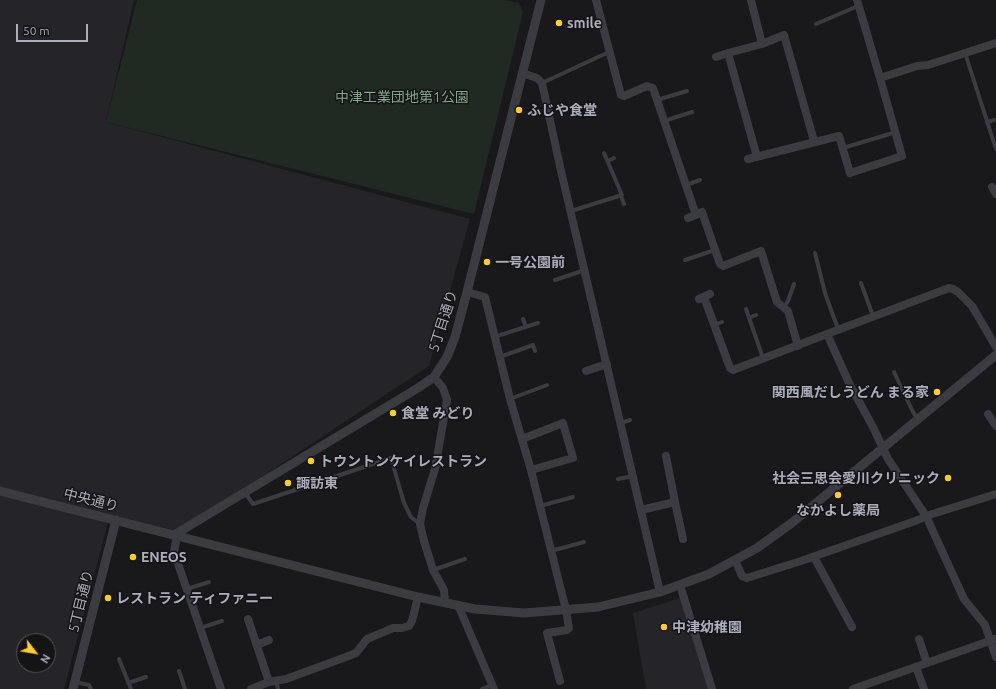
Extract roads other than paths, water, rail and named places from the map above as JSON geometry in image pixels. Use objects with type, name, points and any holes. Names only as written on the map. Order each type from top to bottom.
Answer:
[{"type":"street","name":"5丁目通り","points":[[176,536],[434,377],[447,357],[455,337],[541,0]]},
{"type":"street","points":[[596,0],[621,95],[624,96],[647,86],[653,88],[696,215]]},
{"type":"street","points":[[751,0],[762,44]]},
{"type":"street","points":[[748,159],[814,141],[839,136],[850,173],[902,156],[857,3]]},
{"type":"street","points":[[716,56],[762,44],[788,33],[814,141]]},
{"type":"street","points":[[880,78],[917,66],[928,65],[996,43]]},
{"type":"street","points":[[728,53],[757,157]]},
{"type":"street","points":[[522,73],[537,78],[542,83],[561,171],[585,270],[589,306],[597,337],[617,393],[621,423],[660,592]]},
{"type":"street","points":[[688,218],[702,212],[720,264],[723,266],[761,251],[777,302],[788,311],[798,346]]},
{"type":"street","points":[[704,296],[718,324],[730,368],[733,370],[949,288],[953,288],[972,306],[996,347]]},
{"type":"street","points":[[467,292],[485,297],[499,357],[531,470],[566,610],[569,628],[567,630],[547,634],[560,681]]},
{"type":"street","points":[[827,334],[850,385],[888,459],[926,516],[964,599],[985,625],[994,640],[996,657]]},
{"type":"street","name":"中央通り","points":[[0,491],[418,597],[475,609],[524,612],[598,607],[660,592],[680,585],[709,574],[757,548],[793,522],[996,355]]},
{"type":"street","points":[[586,371],[607,364]]},
{"type":"street","points":[[434,377],[444,388],[447,400],[435,468],[420,524],[433,570],[444,590],[445,603]]},
{"type":"street","points":[[988,414],[996,426]]},
{"type":"street","points":[[522,439],[563,422],[573,458],[531,470]]},
{"type":"street","points":[[666,456],[672,464],[675,502],[685,532]]},
{"type":"street","points":[[735,560],[742,576],[747,578],[814,557],[926,516],[996,494]]},
{"type":"street","points":[[641,510],[675,502]]},
{"type":"street","name":"5丁目通り","points":[[74,686],[116,520]]},
{"type":"street","points":[[176,536],[174,552],[221,689]]},
{"type":"street","points":[[814,557],[829,592],[848,624]]},
{"type":"street","points":[[680,585],[712,689]]},
{"type":"street","points":[[251,689],[272,681],[286,679],[346,657],[356,653],[367,639],[392,628],[409,626],[412,621],[418,597]]},
{"type":"street","points":[[458,605],[493,687]]},
{"type":"street","points":[[248,620],[272,681]]},
{"type":"street","points":[[919,639],[927,663]]},
{"type":"street","points":[[257,645],[269,640]]},
{"type":"street","points":[[853,689],[873,686],[916,667],[994,640]]},
{"type":"street","points":[[916,667],[924,689]]},
{"type":"lane","points":[[816,24],[857,3]]},
{"type":"lane","points":[[542,83],[609,52]]},
{"type":"lane","points":[[965,53],[996,149]]},
{"type":"lane","points":[[657,100],[687,91]]},
{"type":"lane","points":[[664,121],[692,112]]},
{"type":"lane","points":[[987,122],[994,120]]},
{"type":"lane","points":[[842,148],[896,132]]},
{"type":"lane","points":[[604,153],[621,192],[624,204]]},
{"type":"lane","points":[[608,161],[614,158]]},
{"type":"lane","points":[[686,185],[700,180]]},
{"type":"lane","points":[[571,211],[622,196]]},
{"type":"lane","points":[[686,260],[715,250]]},
{"type":"lane","points":[[815,253],[825,293],[838,329]]},
{"type":"lane","points":[[555,280],[585,270]]},
{"type":"lane","points":[[822,282],[829,280]]},
{"type":"lane","points":[[861,283],[873,316]]},
{"type":"lane","points":[[784,307],[788,301],[794,284]]},
{"type":"lane","points":[[746,309],[764,359]]},
{"type":"lane","points":[[749,318],[756,315]]},
{"type":"lane","points":[[523,319],[526,327]]},
{"type":"lane","points":[[494,337],[538,323]]},
{"type":"lane","points":[[499,357],[533,345],[535,351]]},
{"type":"lane","points":[[894,372],[913,412],[918,419]]},
{"type":"lane","points":[[510,399],[547,385]]},
{"type":"lane","points":[[621,423],[630,420]]},
{"type":"lane","points":[[245,493],[253,504],[391,458],[404,503],[411,517],[420,524]]},
{"type":"lane","points":[[618,479],[633,476]]},
{"type":"lane","points":[[540,506],[573,497]]},
{"type":"lane","points":[[551,551],[584,542]]},
{"type":"lane","points":[[433,570],[465,559]]},
{"type":"lane","points":[[187,589],[209,582]]},
{"type":"lane","points":[[200,628],[222,621]]},
{"type":"lane","points":[[119,659],[131,689]]},
{"type":"lane","points":[[179,671],[185,689]]},
{"type":"lane","points":[[128,683],[146,677]]},
{"type":"lane","points":[[272,681],[278,689]]},
{"type":"lane","points":[[74,686],[89,685],[91,689]]},
{"type":"lane","points":[[482,689],[493,687]]},
{"type":"place","name":"smile","points":[[559,23]]},
{"type":"place","name":"ふじや食堂","points":[[519,110]]},
{"type":"place","name":"一号公園前","points":[[487,262]]},
{"type":"place","name":"関西風だしうどん まる家","points":[[937,392]]},
{"type":"place","name":"食堂 みどり","points":[[393,413]]},
{"type":"place","name":"トウントンケイレストラン","points":[[311,461]]},
{"type":"place","name":"社会三思会愛川クリニック","points":[[948,478]]},
{"type":"place","name":"諏訪東","points":[[288,483]]},
{"type":"place","name":"なかよし薬局","points":[[838,495]]},
{"type":"place","name":"ENEOS","points":[[133,557]]},
{"type":"place","name":"レストラン ティファニー","points":[[108,598]]},
{"type":"place","name":"中津幼稚園","points":[[664,627]]},
{"type":"park label","name":"中津工業団地第1公園","points":[[402,97]]}]
